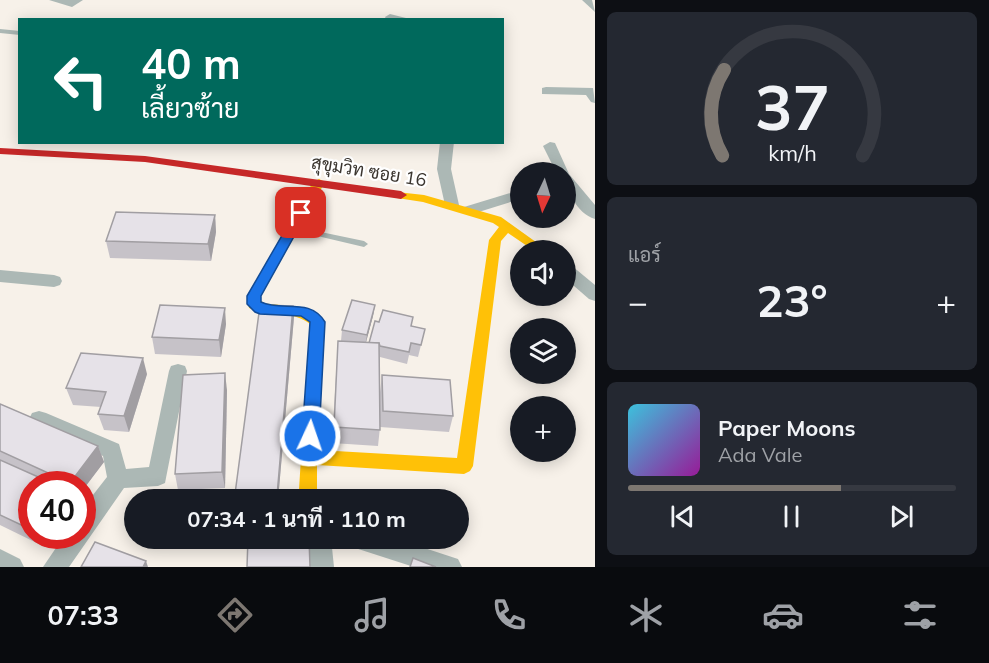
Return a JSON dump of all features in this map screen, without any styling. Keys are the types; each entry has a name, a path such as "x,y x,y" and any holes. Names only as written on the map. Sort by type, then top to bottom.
{"street":[{"path":"54,0 72,4 78,0"},
{"path":"587,0 594,9"},
{"path":"390,17 394,18"},
{"path":"546,91 589,91 594,99"},
{"path":"447,144 444,169 452,205"},
{"path":"550,146 558,162"},
{"name":"สุขุมวิท ซอย 16","path":"0,151 145,159 319,182 452,205 497,220 527,240"},
{"path":"308,489 317,322 313,316 302,311 260,308 254,304 254,296 319,182"},
{"path":"576,192 594,214"},
{"path":"469,210 510,197"},
{"path":"309,457 464,466 495,240 507,227"},
{"path":"0,276 54,281"},
{"path":"576,279 594,295"},
{"path":"118,478 158,476 178,371"},
{"path":"39,419 112,450 118,478 96,509"},
{"path":"55,567 68,549"},
{"path":"321,549 322,567"},
{"path":"392,549 450,567"},
{"path":"0,560 12,567"}],"lane":[{"path":"0,31 18,33"},
{"path":"292,228 364,244"}],"building":[{"path":"116,212 215,215 208,244 106,241"},
{"path":"352,300 375,305 367,335 342,330"},
{"path":"160,305 225,308 219,340 152,337"},
{"path":"260,305 293,306 278,489 236,489"},
{"path":"383,310 413,317 411,326 425,329 421,345 411,343 409,352 380,346 379,343 369,343 375,321 379,322"},
{"path":"338,341 379,343 380,430 334,427"},
{"path":"81,353 143,358 124,416 98,414 106,392 66,388"},
{"path":"225,373 222,472 175,474 183,375"},
{"path":"382,375 450,380 453,416 383,411"},
{"path":"0,404 98,446 79,471 44,471 0,451"},
{"path":"0,460 25,471 18,471 18,523 0,515"},
{"path":"96,542 146,561 143,567 81,567 91,549 96,549"},
{"path":"248,549 309,549 310,567 247,567"},
{"path":"413,558 436,567 410,567"}],"traffic: slow":[{"path":"309,457 317,322 303,313 270,309 254,304 254,296 319,182"},
{"path":"401,195 424,199 497,220 526,240"},
{"path":"308,489 309,457 464,466 495,240 507,227"}],"traffic: jam":[{"path":"0,151 145,159 401,195"}],"route":[{"path":"301,213 254,296 254,304 269,310 302,311 313,316 317,322 310,436"}]}
